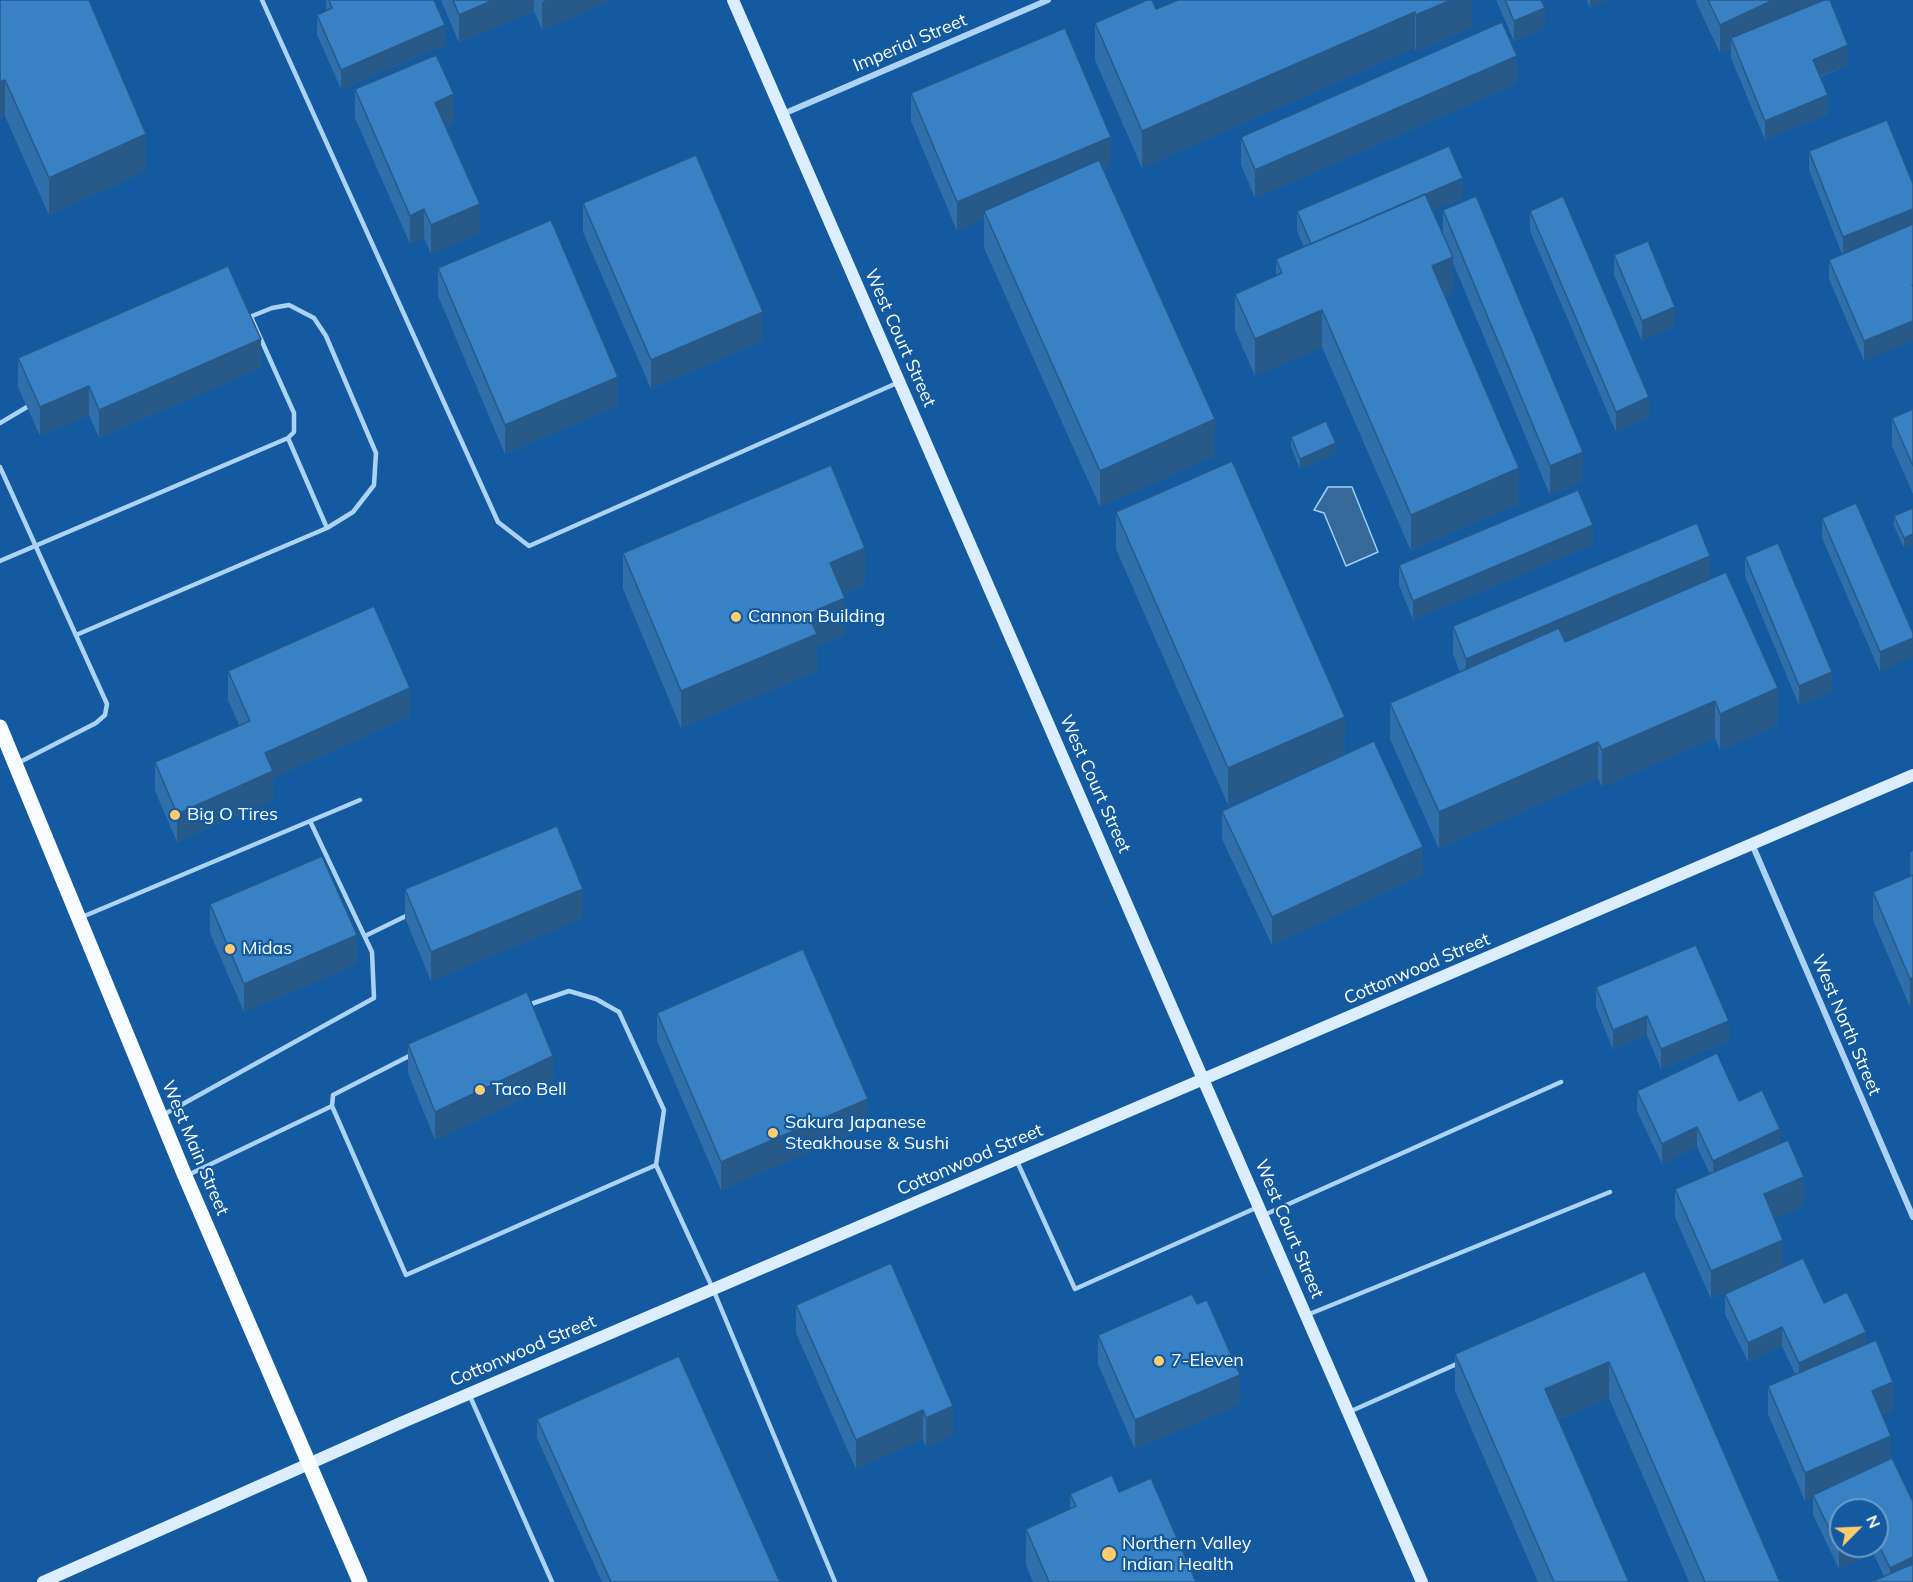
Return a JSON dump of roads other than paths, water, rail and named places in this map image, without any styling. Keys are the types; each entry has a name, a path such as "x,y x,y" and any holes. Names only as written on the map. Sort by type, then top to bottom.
{"main road":[{"name":"West Main Street","path":"0,727 4,747 15,764 185,1176 360,1582"}],"street":[{"name":"West Court Street","path":"734,0 1422,1582"},
{"name":"Imperial Street","path":"783,114 1048,0"},
{"name":"Cottonwood Street","path":"43,1582 469,1394 1913,775"},
{"name":"West North Street","path":"1752,844 1913,1217"}],"lane":[{"path":"262,0 498,522 529,546 900,382"},
{"path":"76,635 327,528 353,512 374,485 376,453 326,336 314,318 289,305 240,321"},
{"path":"0,561 288,438 294,432 294,413 251,317"},
{"path":"0,423 27,407"},
{"path":"288,438 327,528"},
{"path":"0,467 107,704 105,715 73,736 15,764"},
{"path":"79,918 360,801"},
{"path":"160,1116 374,998 372,952 310,821"},
{"path":"365,936 416,912"},
{"path":"527,1006 569,991 596,999 619,1012 664,1110 656,1166 713,1290 835,1582"},
{"path":"416,1052 333,1095 332,1106 406,1275 656,1166"},
{"path":"1016,1159 1076,1288 1562,1082"},
{"path":"185,1176 332,1106"},
{"path":"1307,1315 1610,1192"},
{"path":"1349,1412 1465,1360"},
{"path":"469,1394 552,1582"}],"water":[{"path":"1328,487 1352,487 1378,552 1346,566 1324,513 1314,510"}],"place":[{"name":"Cannon Building","path":"736,617"},
{"name":"Big O Tires","path":"175,815"},
{"name":"Midas","path":"230,949"},
{"name":"Taco Bell","path":"480,1090"},
{"name":"Sakura Japanese Steakhouse & Sushi","path":"773,1133"},
{"name":"7-Eleven","path":"1159,1361"},
{"name":"Northern Valley Indian Health","path":"1109,1554"}]}
